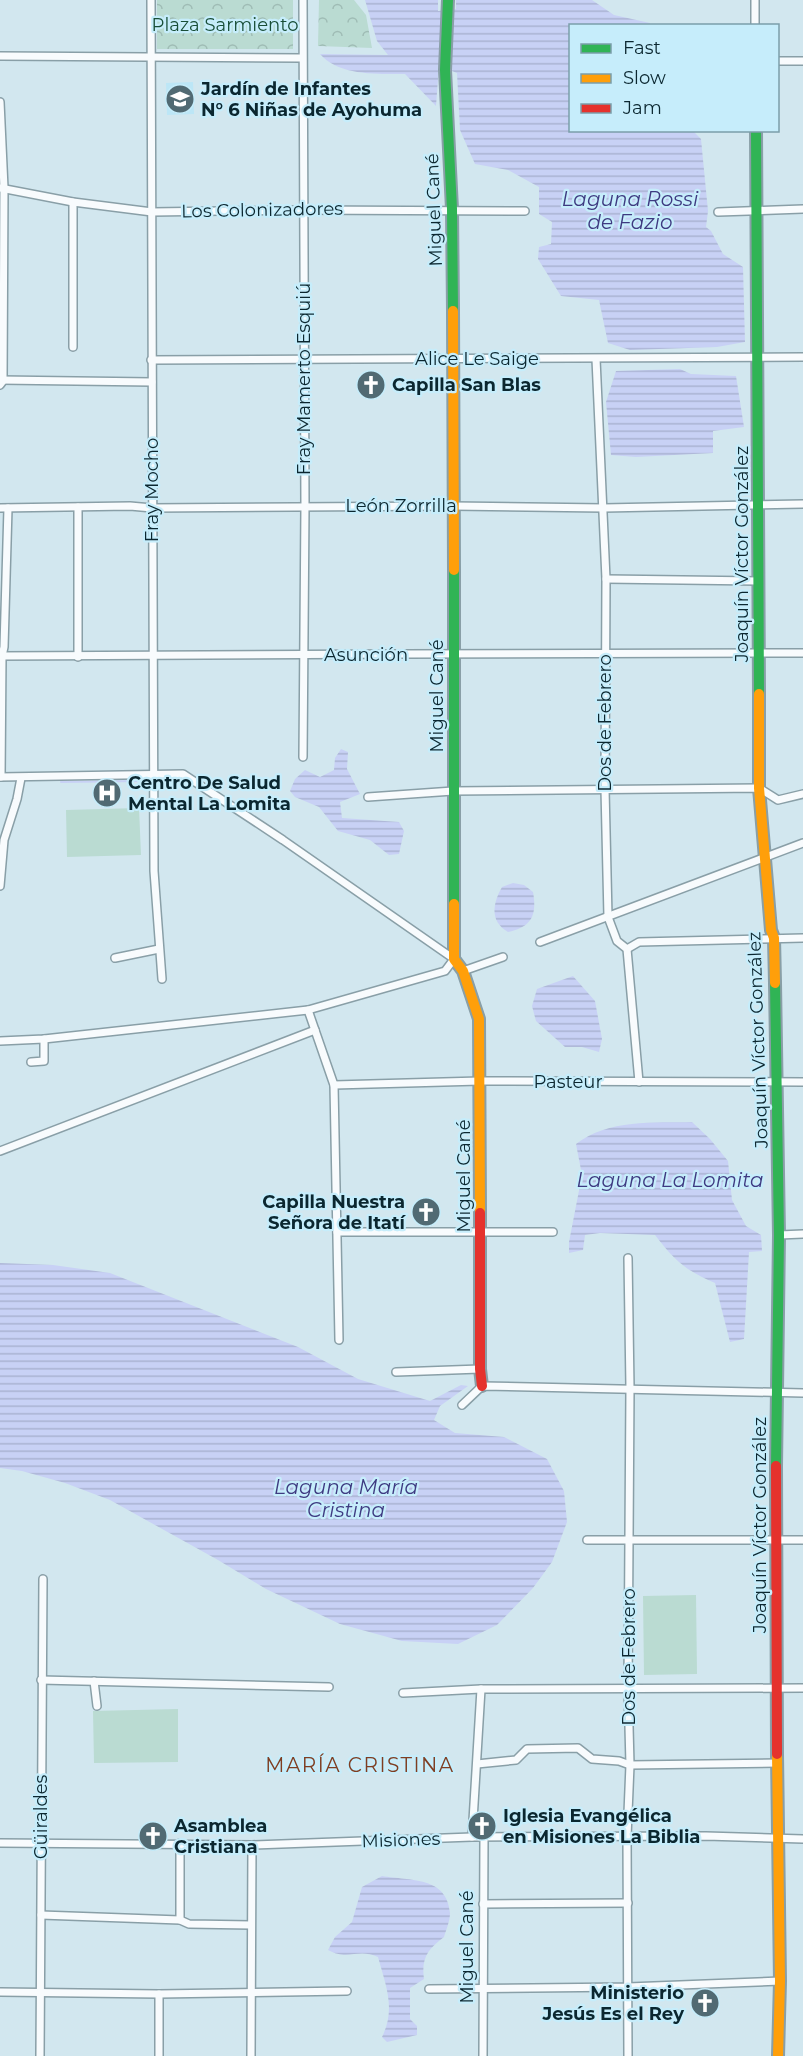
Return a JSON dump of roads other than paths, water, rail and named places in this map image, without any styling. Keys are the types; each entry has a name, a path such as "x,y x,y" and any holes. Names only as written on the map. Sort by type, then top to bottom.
{"street":[{"name":"Fray Mocho","path":"151,0 154,871 162,980"},
{"name":"Fray Mamerto Esquiú","path":"303,0 305,358 303,757"},
{"path":"755,0 755,24"},
{"name":"Miguel Cané","path":"448,2 445,70 452,209 454,359 453,958 463,971 478,1019 480,1369 482,1386"},
{"path":"0,56 302,58"},
{"path":"779,61 803,61"},
{"path":"0,102 1,382 152,382"},
{"name":"Joaquín Víctor González","path":"756,132 759,788 771,930 774,938 779,1235 775,1540 780,1981 778,2056"},
{"name":"Los Colonizadores","path":"2,188 73,202 152,212 452,209 525,211"},
{"path":"73,202 73,347"},
{"path":"718,212 803,209"},
{"name":"Alice Le Saige","path":"151,360 803,357"},
{"name":"Dos de Febrero","path":"596,359 606,579 605,789 608,917 617,941 627,949 639,1082"},
{"name":"León Zorrilla","path":"4,508 453,506 604,508 803,504"},
{"path":"78,507 78,657"},
{"path":"0,1041 44,1039 308,1010 445,971 453,958 183,774 1,777 4,508"},
{"path":"606,579 758,581"},
{"name":"Asunción","path":"1,656 803,653"},
{"path":"0,886 4,840 21,778"},
{"path":"368,797 453,791 605,789 759,788 778,800 803,794"},
{"path":"540,942 803,843"},
{"path":"627,949 639,942 803,938"},
{"path":"115,957 159,949"},
{"path":"463,971 503,957"},
{"path":"308,1010 334,1085 339,1340"},
{"path":"0,1151 315,1030"},
{"path":"31,1062 44,1062 44,1039"},
{"name":"Pasteur","path":"334,1085 480,1081 803,1082"},
{"path":"337,1232 553,1232"},
{"path":"779,1235 803,1234"},
{"name":"Dos de Febrero","path":"628,1258 630,1388 627,1688 630,1765 627,1837 628,2056"},
{"path":"396,1372 480,1369"},
{"path":"462,1405 482,1386 803,1393"},
{"path":"587,1540 803,1540"},
{"name":"Güiraldes","path":"40,2056 43,1579"},
{"path":"41,1680 329,1687"},
{"path":"94,1681 97,1706"},
{"path":"404,1694 481,1689 803,1688"},
{"path":"472,1838 481,1689"},
{"path":"477,1764 516,1760 527,1749 578,1748 592,1759 619,1761 630,1765 777,1763"},
{"name":"Misiones","path":"0,1843 252,1845 472,1838 706,1836 803,1839"},
{"name":"Miguel Cané","path":"483,2056 484,1838"},
{"path":"180,1843 180,1920"},
{"path":"251,2056 252,1845"},
{"path":"483,1904 628,1903"},
{"path":"41,1915 180,1920 189,1924 251,1925"},
{"path":"429,1989 628,1987 780,1981"},
{"path":"0,1992 159,1994 346,1991"},
{"path":"159,1994 159,2056"}],"water":[{"name":"Laguna Rossi de Fazio","path":"365,0 438,0 438,11 456,9 456,0 592,0 614,15 650,23 569,24 569,132 694,132 701,139 708,211 706,227 711,231 723,254 743,267 745,342 717,347 630,350 608,343 599,300 561,296 538,259 539,247 551,244 552,222 539,214 539,187 508,170 475,164 460,130 457,73 439,66 436,106 405,74 348,70 328,61 320,54 388,55 377,41"},
{"path":"680,369 691,374 736,376 744,427 713,431 713,453 636,457 611,455 606,402 616,371"},
{"path":"341,749 348,752 347,769 360,794 340,802 342,818 399,822 404,831 399,854 389,855 370,840 338,831 319,807 295,797 290,791 295,779 305,770 320,777 334,770 335,758"},
{"path":"513,883 524,885 533,892 534,907 528,923 508,932 498,923 494,911 496,899 502,887"},
{"path":"573,976 595,1001 602,1039 599,1052 582,1047 565,1047 536,1021 532,1006 537,989"},
{"name":"Laguna La Lomita","path":"692,1122 728,1161 732,1200 746,1226 761,1235 762,1251 749,1252 744,1339 730,1342 715,1283 681,1264 655,1235 600,1233 585,1235 583,1250 569,1253 569,1242 582,1175 576,1144 602,1130 617,1126"},
{"name":"Laguna María Cristina","path":"0,1263 53,1265 110,1273 298,1347 358,1379 430,1401 461,1385 468,1386 440,1406 434,1420 455,1433 504,1437 547,1459 564,1491 567,1522 552,1562 533,1588 497,1625 458,1644 402,1641 340,1624 266,1589 110,1500 65,1483 22,1471 0,1468"},
{"path":"382,1876 415,1880 435,1886 447,1901 450,1913 444,1937 430,1950 425,1960 424,1979 410,1988 410,2019 417,2026 417,2035 387,2042 382,2037 388,2017 388,1997 378,1957 365,1954 341,1954 328,1950 335,1937 352,1922 362,1887"}],"waterway":[{"path":"61,782 142,781"}],"place":[{"name":"Jardín de Infantes N° 6 Niñas de Ayohuma","path":"180,99"},
{"name":"Capilla San Blas","path":"371,385"},
{"name":"Centro De Salud Mental La Lomita","path":"107,793"},
{"name":"Capilla Nuestra Señora de Itatí","path":"426,1212"},
{"name":"Iglesia Evangélica en Misiones La Biblia","path":"482,1826"},
{"name":"Asamblea Cristiana","path":"153,1836"},
{"name":"Ministerio Jesús Es el Rey","path":"705,2003"}],"district":[{"name":"MARÍA CRISTINA","path":"360,1765"}],"park label":[{"name":"Plaza Sarmiento","path":"225,25"}]}
